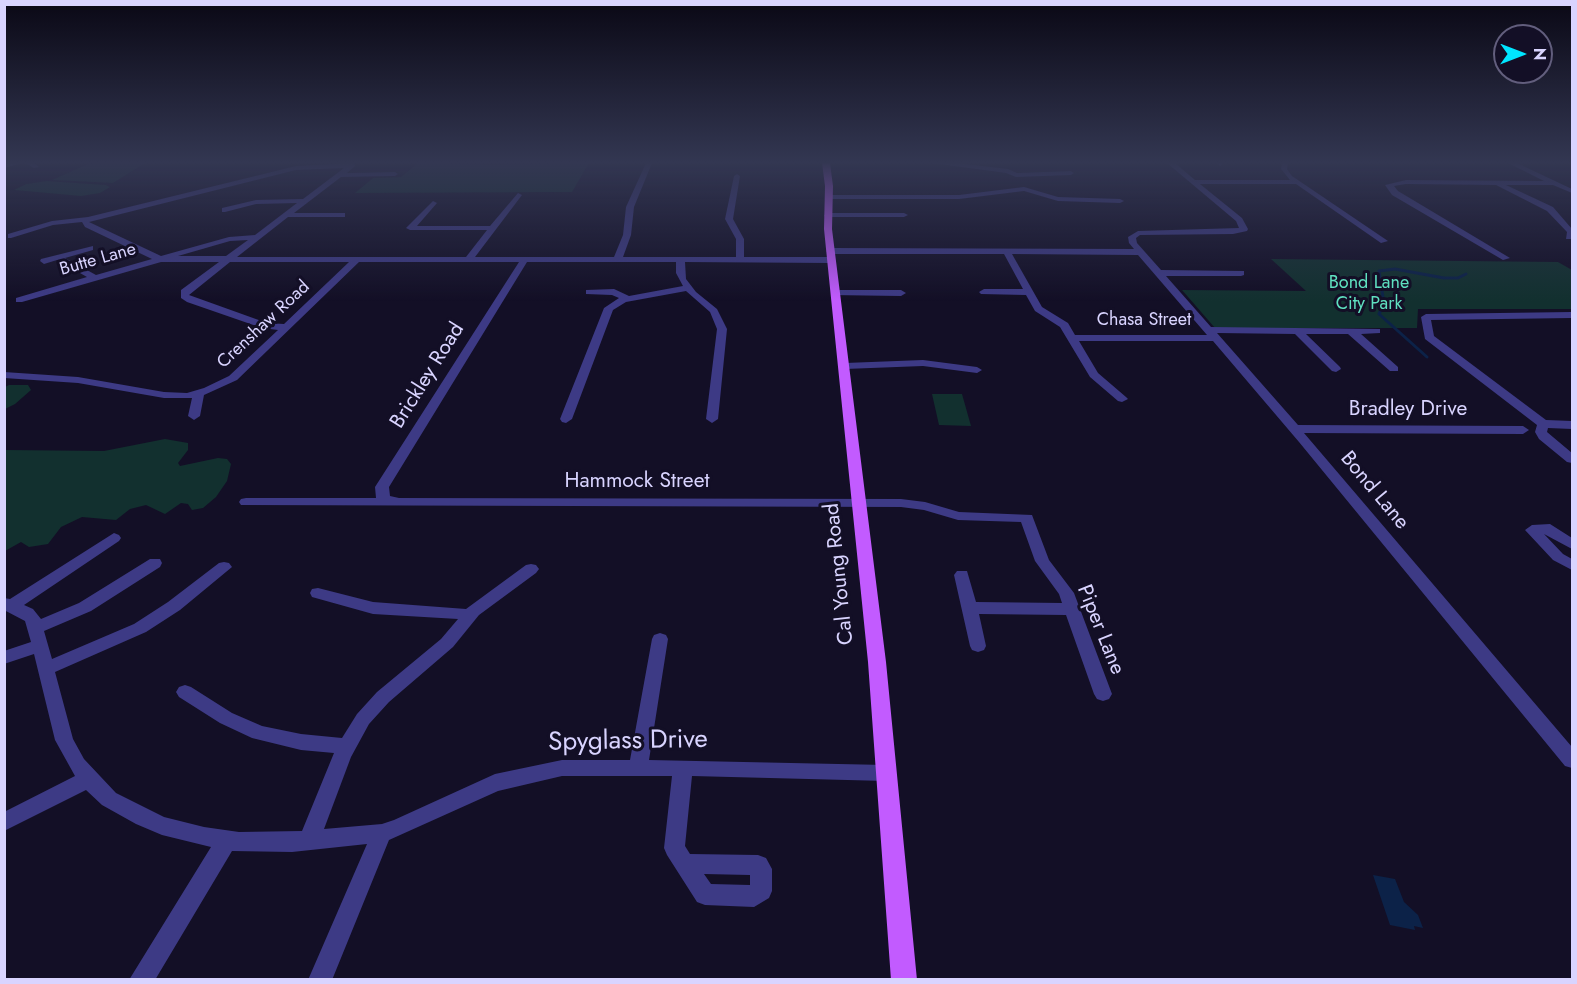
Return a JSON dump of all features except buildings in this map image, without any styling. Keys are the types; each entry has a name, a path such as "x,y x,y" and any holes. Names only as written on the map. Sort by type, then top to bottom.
{"main road":[{"name":"Cal Young Road","path":"828,209 834,294 845,366 859,503 904,980"}],"street":[{"path":"11,236 52,223 88,219 129,209"},
{"path":"225,210 229,209"},
{"path":"286,327 266,326 184,296 186,289 294,209"},
{"path":"428,209 410,228 492,228"},
{"path":"469,259 507,209"},
{"path":"618,259 627,235 630,209"},
{"path":"731,209 729,219 740,239 740,259"},
{"path":"1141,252 1131,240 1138,233 1233,232 1244,228 1224,209"},
{"path":"1336,209 1384,241"},
{"path":"1425,209 1506,258"},
{"path":"1550,209 1571,232 1569,237"},
{"path":"286,215 342,215"},
{"path":"828,215 904,215"},
{"path":"88,219 85,222 88,225 154,258 162,259 740,259 831,255 1141,252"},
{"name":"Butte Lane","path":"19,300 229,239 256,237"},
{"path":"44,261 90,248"},
{"path":"1007,252 1038,309 1062,323 1094,375 1122,399"},
{"name":"Bond Lane","path":"1141,252 1294,429 1572,760"},
{"path":"58,257 95,279"},
{"name":"Brickley Road","path":"403,503 383,498 382,487 525,259"},
{"path":"681,259 680,273 688,288 714,312 722,326 712,419"},
{"name":"Crenshaw Road","path":"4,375 78,380 164,395 199,394 229,382 357,260"},
{"path":"1160,273 1240,273"},
{"path":"566,419 608,309 615,303 627,299 688,288"},
{"path":"590,292 614,292 627,299"},
{"path":"984,292 1028,292"},
{"path":"834,294 901,293"},
{"path":"1572,315 1426,316 1430,338 1543,424 1572,425"},
{"path":"1297,330 1336,369"},
{"name":"Chasa Street","path":"1072,338 1297,330 1376,331"},
{"path":"1350,330 1395,369"},
{"path":"845,366 916,363 977,370"},
{"path":"194,416 199,394"},
{"path":"1543,424 1541,432 1543,436 1572,459"},
{"name":"Bradley Drive","path":"1294,429 1523,430"},
{"name":"Hammock Street","path":"246,502 919,504 958,516 1027,518"},
{"name":"Piper Lane","path":"1027,518 1042,561 1066,593 1103,694"},
{"path":"1572,544 1550,529 1532,530 1558,557 1572,565"},
{"path":"8,605 114,538"},
{"path":"4,658 155,562"},
{"path":"45,669 140,628 174,606 224,567"},
{"path":"309,841 346,746 372,709 447,643 468,616 531,569"},
{"path":"962,575 978,646"},
{"path":"318,593 373,608 460,613 468,616"},
{"path":"8,605 27,613 39,636"},
{"path":"970,608 1072,609"},
{"name":"Spyglass Drive","path":"39,636 45,669 64,740 77,765 88,779 110,799 143,818 182,832 227,840 309,841 382,833 407,824 471,792 515,776 562,768 683,768 886,773"},
{"path":"638,768 660,639"},
{"path":"185,692 226,718 259,733 301,742 346,746"},
{"path":"683,768 674,848 685,864"},
{"path":"4,822 88,779"},
{"path":"320,980 382,833"},
{"path":"141,980 227,840"}],"green space":[{"name":"Bond Lane City Park","path":"1271,259 1558,262 1572,270 1572,309 1418,309 1417,328 1215,328 1182,290 1306,291"},
{"path":"28,385 31,390 15,404 5,409 5,387"},
{"path":"932,394 962,394 971,426 939,425"},
{"path":"165,439 188,443 188,450 178,463 180,466 218,458 227,459 231,464 227,481 216,497 203,508 192,510 188,504 181,503 165,514 146,505 130,509 116,520 82,517 61,527 48,544 29,547 21,542 5,551 5,450 104,451"}],"water":[{"path":"1373,875 1395,879 1404,902 1418,915 1423,928 1414,926 1415,930 1390,925"}],"waterway":[{"path":"1427,357 1379,314 1384,304 1379,271 1395,269 1444,278 1458,278 1466,274"}]}
